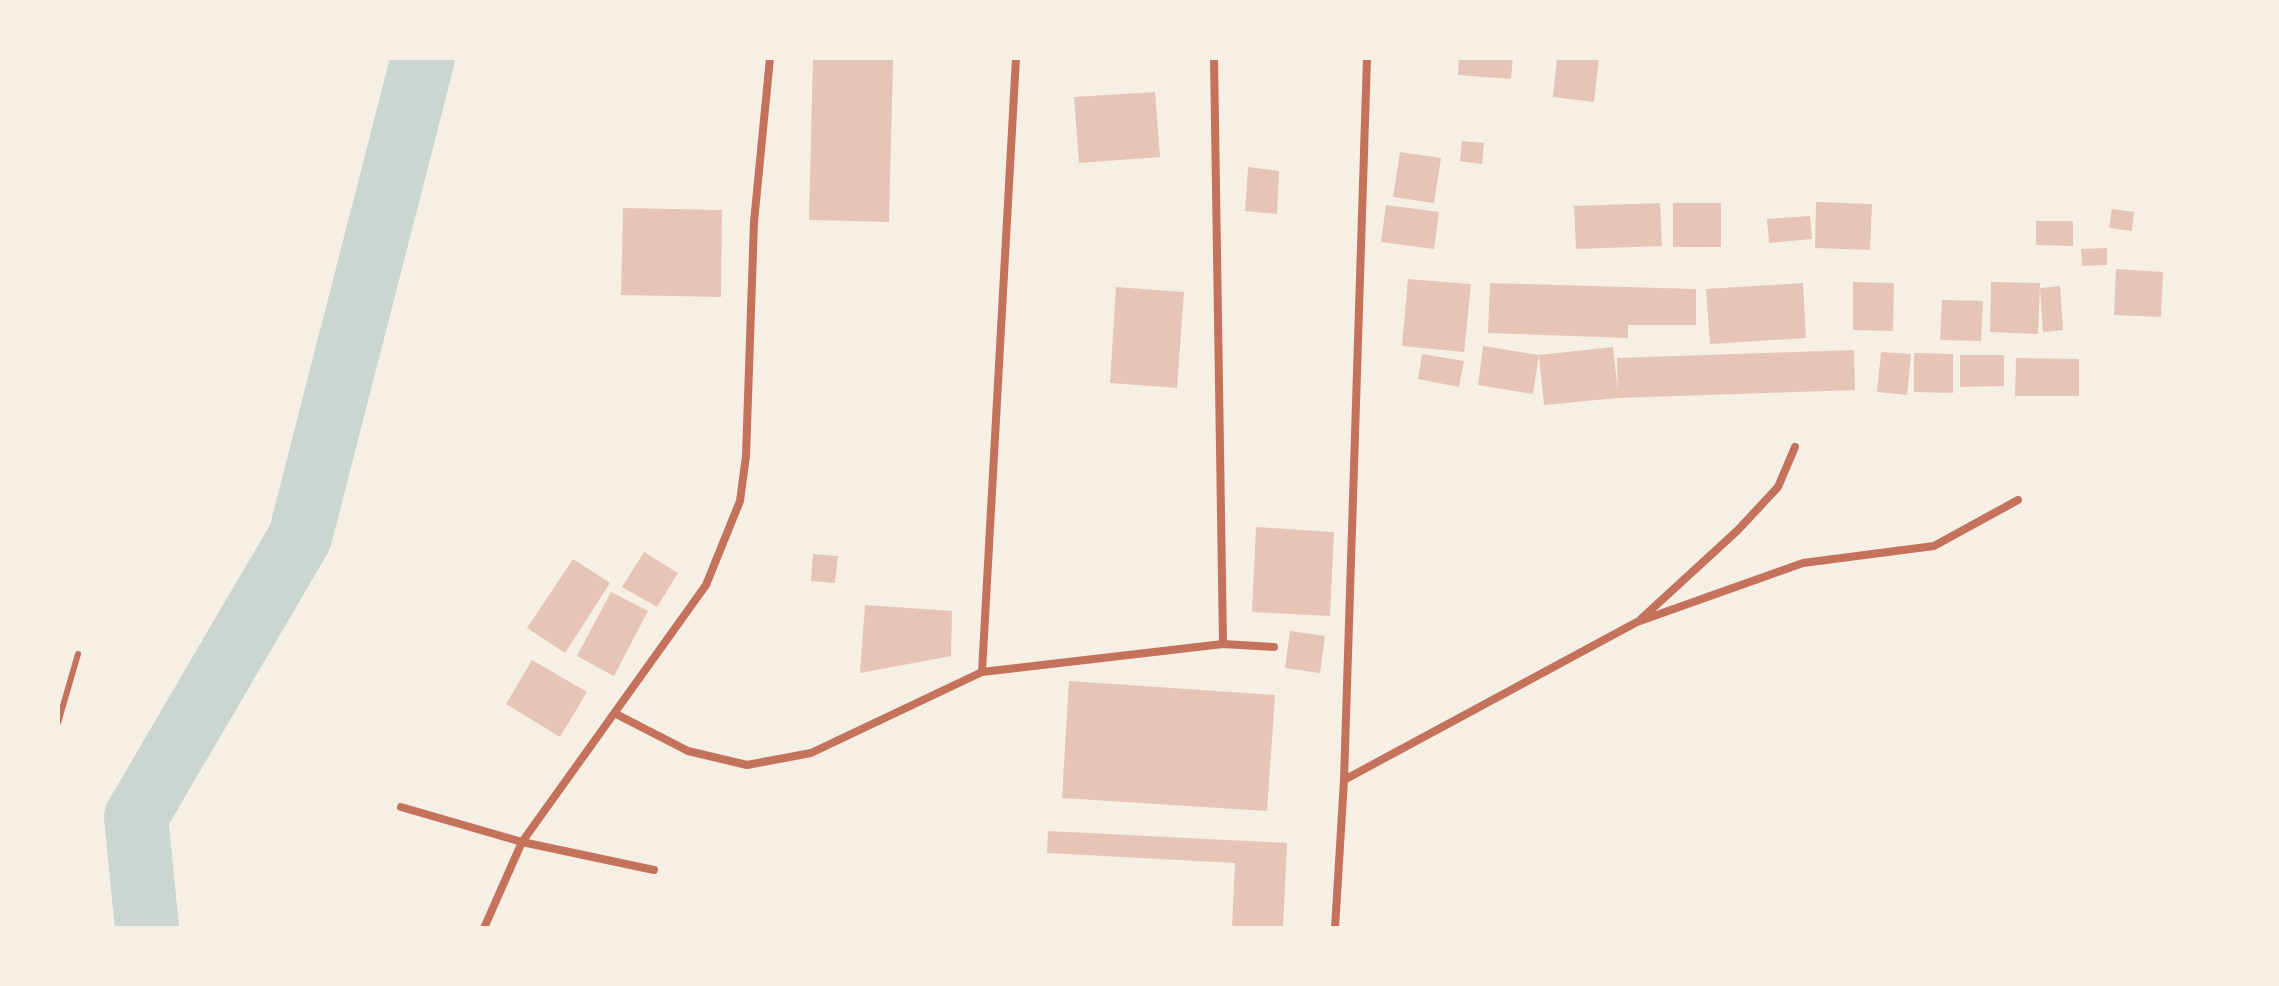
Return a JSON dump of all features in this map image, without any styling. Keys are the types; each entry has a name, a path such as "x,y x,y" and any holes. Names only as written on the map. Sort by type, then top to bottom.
{"street":[{"path":"484,928 522,842 706,585 740,501 746,456 754,222 770,58"},
{"path":"982,672 1016,58"},
{"path":"1214,58 1223,644"},
{"path":"1335,928 1344,780 1367,58"},
{"path":"1637,622 1738,530 1778,487 1795,447"},
{"path":"1344,780 1637,622 1803,563 1934,546 2018,500"},
{"path":"616,714 688,751 747,765 811,753 982,672 1223,644 1274,647"},
{"path":"401,807 522,842 654,870"}],"lane":[{"path":"58,723 78,654"}],"building":[{"path":"813,58 893,60 889,222 809,220"},
{"path":"1459,58 1513,58 1511,79 1458,75"},
{"path":"1557,58 1599,58 1594,102 1553,97"},
{"path":"1155,92 1160,157 1079,163 1074,97"},
{"path":"1462,141 1484,143 1482,164 1460,161"},
{"path":"1400,152 1441,158 1434,203 1393,197"},
{"path":"1248,167 1279,171 1277,214 1245,211"},
{"path":"1816,202 1872,204 1870,250 1815,248"},
{"path":"1660,203 1662,246 1576,249 1574,206"},
{"path":"1673,203 1721,203 1721,247 1673,247"},
{"path":"1386,205 1439,212 1434,249 1381,242"},
{"path":"623,208 722,210 721,297 621,295"},
{"path":"2112,209 2134,212 2132,231 2109,228"},
{"path":"1810,216 1812,239 1769,243 1767,219"},
{"path":"2036,221 2073,221 2073,246 2036,245"},
{"path":"2107,248 2107,265 2082,266 2081,249"},
{"path":"2116,269 2163,272 2161,317 2114,315"},
{"path":"1408,279 1471,284 1464,352 1402,346"},
{"path":"1853,282 1894,283 1893,331 1853,330"},
{"path":"1991,282 2040,283 2038,334 1990,332"},
{"path":"1490,283 1696,289 1696,325 1628,325 1628,338 1488,333"},
{"path":"1803,283 1806,338 1710,344 1706,289"},
{"path":"2060,286 2063,330 2043,332 2040,288"},
{"path":"1116,287 1184,292 1177,388 1110,383"},
{"path":"1942,300 1983,301 1981,341 1940,340"},
{"path":"1483,346 1539,355 1533,394 1478,385"},
{"path":"1613,347 1618,392 1617,358 1854,350 1855,390 1618,398 1544,405 1539,355"},
{"path":"1881,352 1911,354 1907,395 1877,392"},
{"path":"1914,353 1953,354 1953,393 1914,392"},
{"path":"1422,354 1464,361 1459,387 1418,379"},
{"path":"1960,355 2004,355 2004,386 1960,387"},
{"path":"2016,358 2079,359 2079,396 2015,396"},
{"path":"1256,527 1334,532 1330,616 1252,612"},
{"path":"644,552 678,573 657,607 622,587"},
{"path":"813,554 838,556 835,583 811,581"},
{"path":"573,559 610,583 565,653 527,628"},
{"path":"611,592 648,611 614,676 577,656"},
{"path":"865,605 952,611 951,656 860,673"},
{"path":"1290,631 1325,636 1320,673 1285,668"},
{"path":"532,660 587,692 560,737 506,704"},
{"path":"1069,681 1275,695 1267,811 1062,798"},
{"path":"1048,831 1287,843 1283,928 1232,928 1235,863 1047,853"}],"waterway":[{"path":"147,928 136,817 300,537 423,58"}]}
